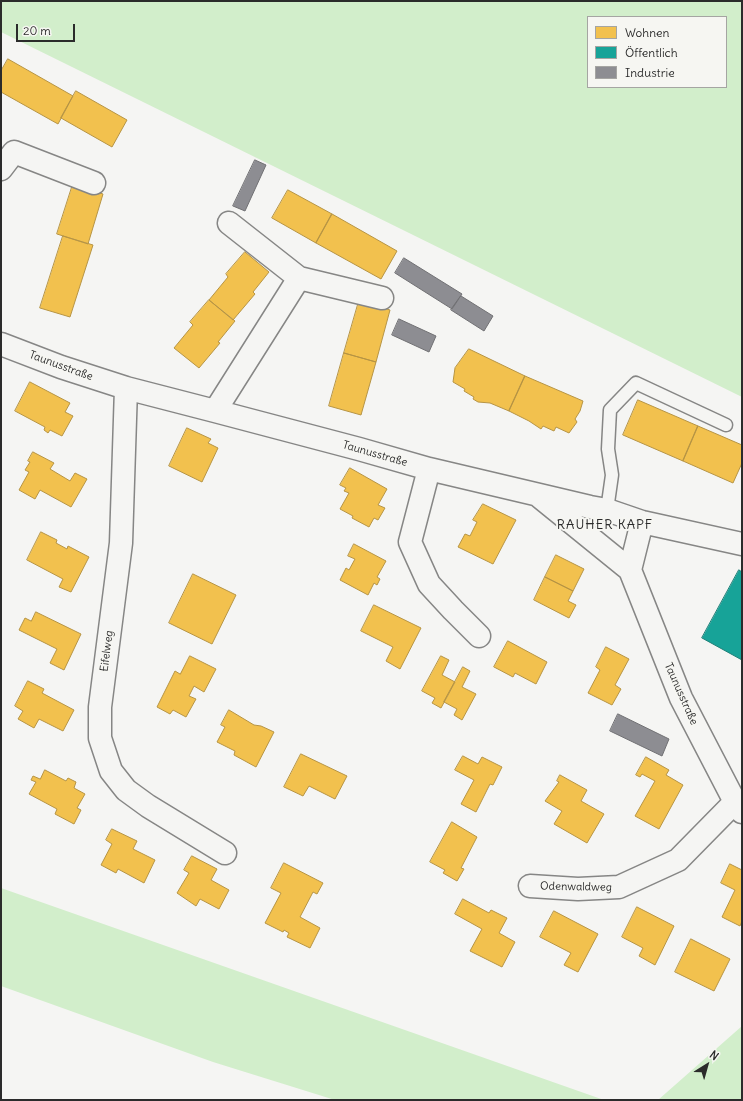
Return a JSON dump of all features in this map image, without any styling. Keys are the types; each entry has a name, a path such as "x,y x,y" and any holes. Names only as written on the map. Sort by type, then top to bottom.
{"street":[{"path":"1,169 8,147 94,183"},
{"path":"229,223 299,278 382,298"},
{"path":"215,411 299,278"},
{"name":"Taunusstraße","path":"1,344 61,367 126,388 359,449 429,469 607,510 642,522 742,544"},
{"name":"Eifelweg","path":"126,388 121,543 100,707 100,738 111,771 126,790 148,806 225,853"},
{"path":"429,469 410,542 429,584 479,636"},
{"name":"Taunusstraße","path":"536,494 630,570 681,698 739,807"},
{"path":"630,570 642,522"},
{"name":"Odenwaldweg","path":"530,886 578,889 619,887 678,860 739,807"}],"lane":[{"path":"607,510 612,475 608,448 610,410 636,383 726,425"}],"green space":[{"path":"1,1 742,1 742,397 1,32"},
{"path":"1,888 604,1100 335,1100 213,1062 1,986"},
{"path":"742,1026 742,1100 658,1100"}],"building: Wohnen":[{"path":"8,59 73,96 58,124 1,92 1,71"},
{"path":"76,91 127,120 112,147 61,118"},
{"path":"73,184 103,194 88,244 57,234"},
{"path":"288,190 332,214 316,243 272,218"},
{"path":"332,214 397,251 381,279 316,243"},
{"path":"63,236 93,245 70,317 40,308"},
{"path":"245,252 269,272 253,292 255,294 233,320 209,300 228,277 226,274"},
{"path":"209,300 235,321 218,342 220,343 199,368 174,348 193,325 190,322"},
{"path":"359,301 390,310 376,362 344,353"},
{"path":"469,349 525,376 509,411 490,403 478,402 473,399 474,397 464,391 465,389 453,382 455,368"},
{"path":"344,353 376,362 361,415 329,406"},
{"path":"525,376 583,401 580,411 575,419 577,422 569,433 556,427 554,431 543,426 541,429 509,411"},
{"path":"30,382 70,403 65,412 73,416 62,436 50,430 48,433 44,430 45,427 15,411"},
{"path":"638,400 698,426 683,461 623,435"},
{"path":"698,426 742,445 742,463 733,483 683,461"},
{"path":"187,428 211,439 208,443 218,448 202,482 169,466"},
{"path":"33,452 54,463 50,469 70,481 75,473 87,479 71,507 40,490 35,499 19,490 29,472 25,470 30,462 28,461"},
{"path":"350,468 387,489 378,505 385,508 378,520 374,518 369,527 352,518 353,516 340,509 349,493 344,491 346,488 340,485"},
{"path":"483,504 516,520 493,564 458,547 465,534 470,536 477,522 473,520"},
{"path":"41,532 57,540 56,543 67,549 68,546 89,557 71,592 59,587 63,579 27,560"},
{"path":"354,544 386,561 377,577 380,579 377,585 374,583 368,595 340,580 346,568 349,570 355,559 348,556"},
{"path":"556,555 584,569 573,591 545,577"},
{"path":"193,574 236,595 212,644 169,623"},
{"path":"545,577 573,591 568,601 576,605 569,618 534,600"},
{"path":"374,605 421,628 400,669 386,661 393,647 361,631"},
{"path":"36,612 81,634 64,670 50,663 57,649 19,630 25,618 31,621"},
{"path":"508,641 547,662 536,684 515,673 513,677 494,667"},
{"path":"606,647 629,659 615,685 621,689 612,705 588,693 600,670 596,667"},
{"path":"190,656 216,669 204,692 194,686 189,696 196,699 186,717 173,710 170,714 157,707 175,671 180,674"},
{"path":"441,656 449,660 442,675 455,682 441,708 432,703 435,698 422,691"},
{"path":"463,667 470,671 462,687 476,694 462,720 454,715 457,709 444,702"},
{"path":"28,681 44,689 42,693 74,710 63,731 39,719 34,728 18,719 23,711 15,706"},
{"path":"229,710 254,725 261,726 274,732 256,767 234,755 235,751 217,742 225,727 221,725"},
{"path":"301,754 347,776 335,799 309,786 303,796 284,787"},
{"path":"463,756 478,764 482,757 502,767 493,785 490,784 476,812 461,804 474,780 455,770"},
{"path":"646,757 669,770 666,775 683,785 659,829 635,816 655,781 642,774 640,777 636,775"},
{"path":"45,770 66,781 68,778 76,782 74,788 85,794 77,808 81,810 74,824 55,814 57,809 29,794 36,782 31,780 33,776 40,779"},
{"path":"560,775 587,790 581,801 604,814 587,843 554,824 562,811 545,801 559,782 557,781"},
{"path":"452,822 477,837 461,868 464,869 457,881 443,873 445,870 430,862"},
{"path":"112,829 137,841 133,849 155,860 144,883 118,869 116,873 101,865 112,844 106,840"},
{"path":"192,856 217,869 211,880 229,890 219,909 200,899 196,906 177,893 189,873 184,870"},
{"path":"284,863 323,883 317,894 313,892 300,917 320,928 310,948 287,937 289,933 284,930 283,932 265,923 281,893 271,888"},
{"path":"730,864 742,870 742,921 740,926 722,917 735,890 721,883"},
{"path":"463,899 489,913 491,910 507,918 499,933 515,942 502,967 470,951 482,929 455,914"},
{"path":"637,907 674,926 655,965 639,956 643,948 622,937"},
{"path":"554,911 598,934 578,972 564,965 571,953 540,937"},
{"path":"691,939 730,959 714,991 675,972"}],"building: Öffentlich":[{"path":"739,570 742,572 742,660 702,638"}],"building: Industrie":[{"path":"255,160 266,165 245,211 233,206"},
{"path":"404,258 462,294 452,309 395,273"},
{"path":"461,296 493,316 484,331 451,310"},
{"path":"399,319 436,336 429,352 392,335"},
{"path":"618,714 669,739 662,756 610,731"}],"district":[{"name":"RAUHER KAPF","path":"605,525"}]}
